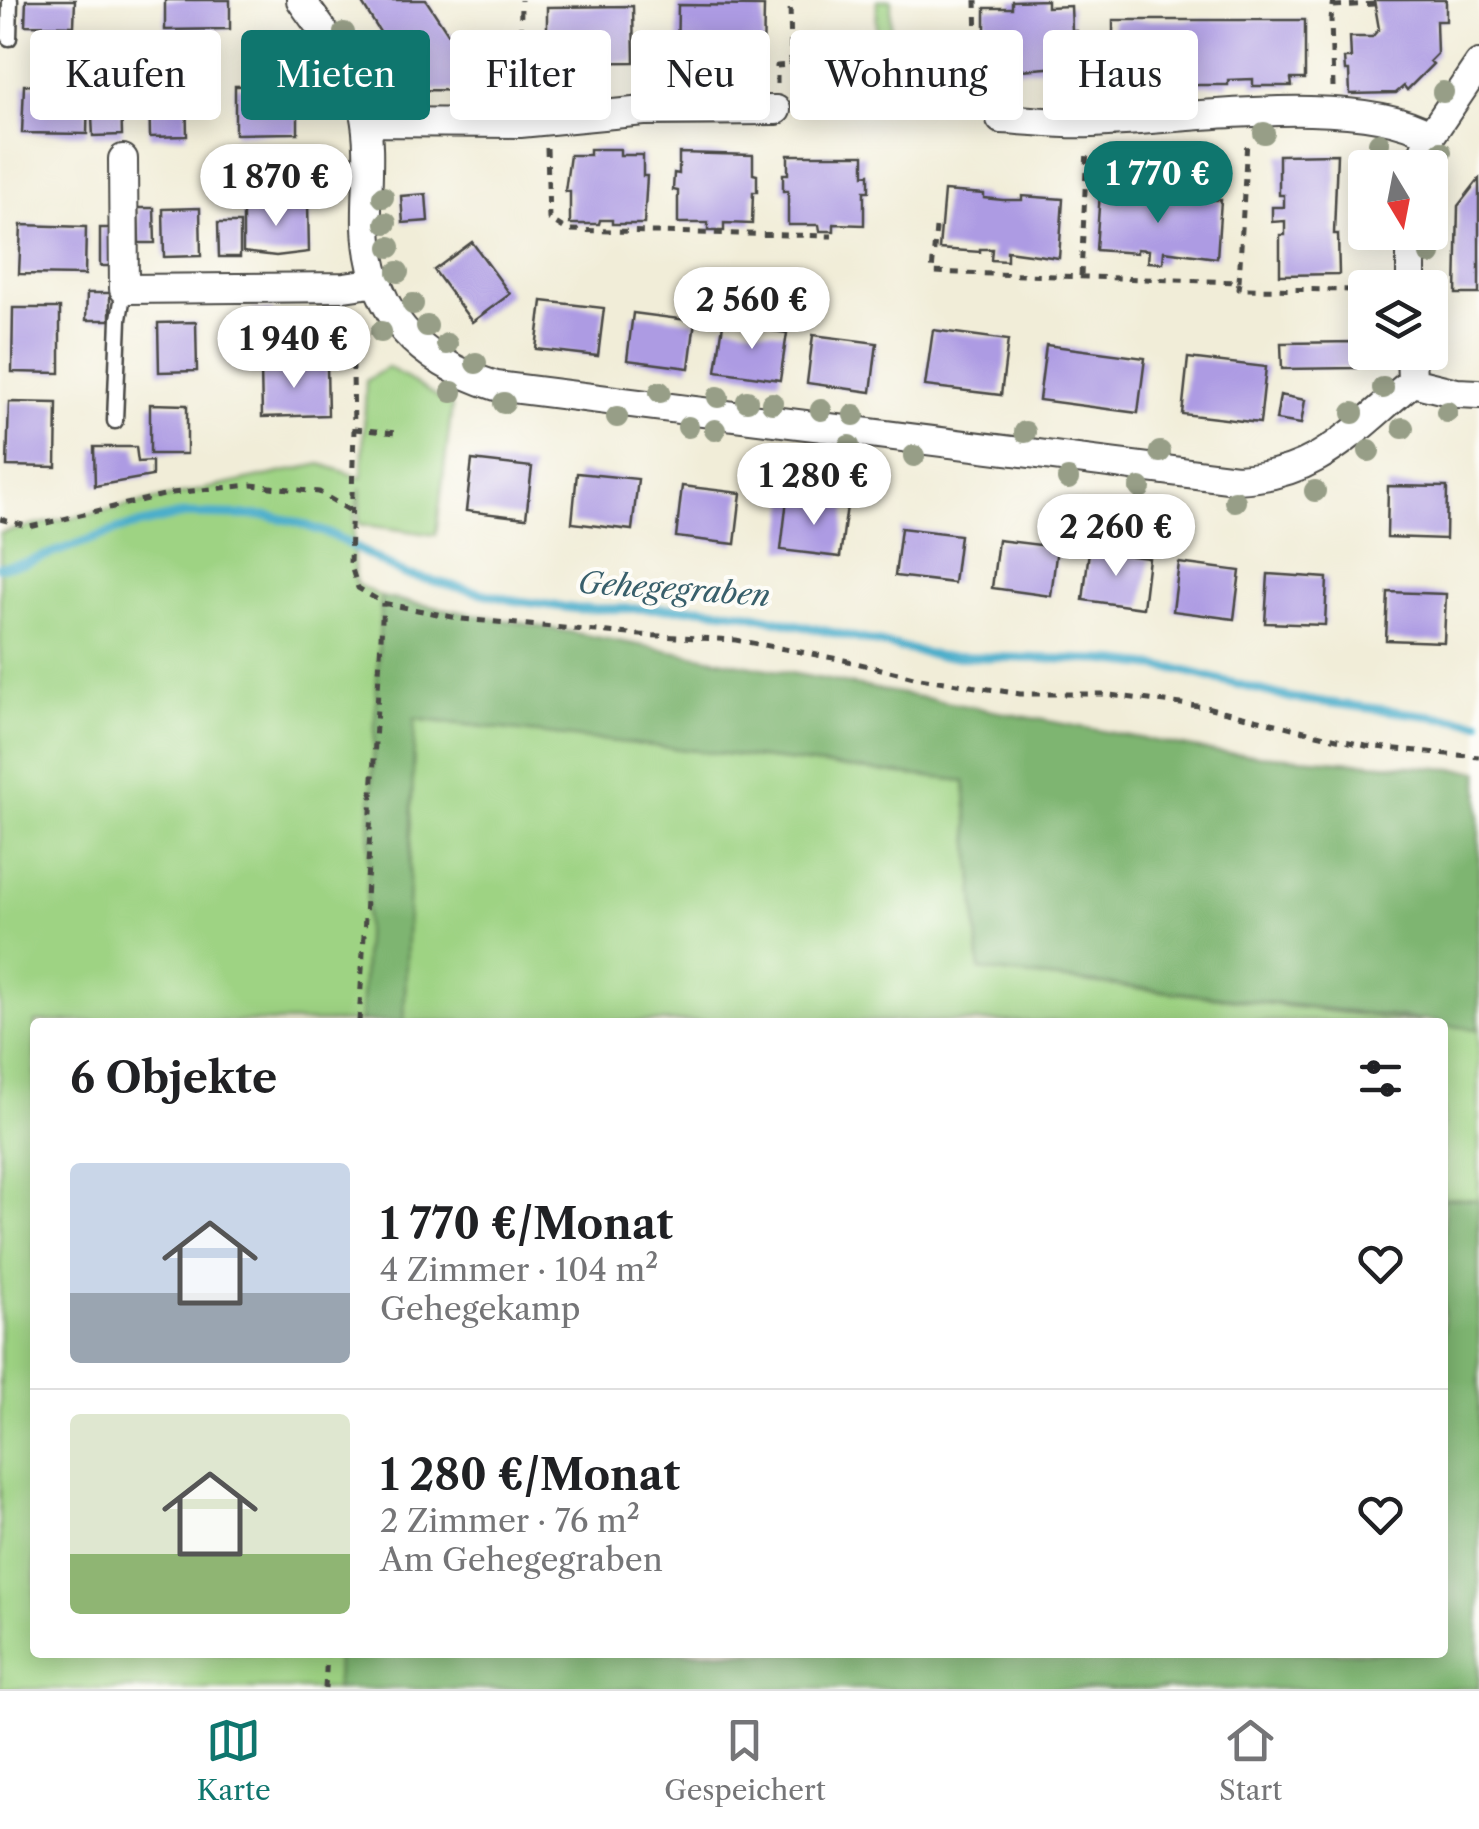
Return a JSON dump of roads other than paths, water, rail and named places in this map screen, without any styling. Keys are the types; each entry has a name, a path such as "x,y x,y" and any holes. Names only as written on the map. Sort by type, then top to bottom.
{"street":[{"path":"301,0 351,70 366,122 365,285"},
{"path":"1425,150 1479,64"},
{"path":"366,122 534,122 776,101"},
{"path":"1018,120 1088,124 1249,112 1334,113 1410,122 1431,135"},
{"path":"123,158 124,289 365,285 385,302 409,338 445,366 496,386 1236,479 1290,472 1320,458 1412,382"},
{"path":"1412,370 1412,382"},
{"path":"1412,382 1457,394 1479,394"}],"lane":[{"path":"10,0 10,38"},
{"path":"115,422 124,289"}],"waterway":[{"name":"Gehegegraben","path":"0,567 25,563 120,529 185,514 268,516 332,535 404,574 511,600 578,609 700,608 744,613 938,656 1103,660 1177,669 1291,698 1479,722"}]}
